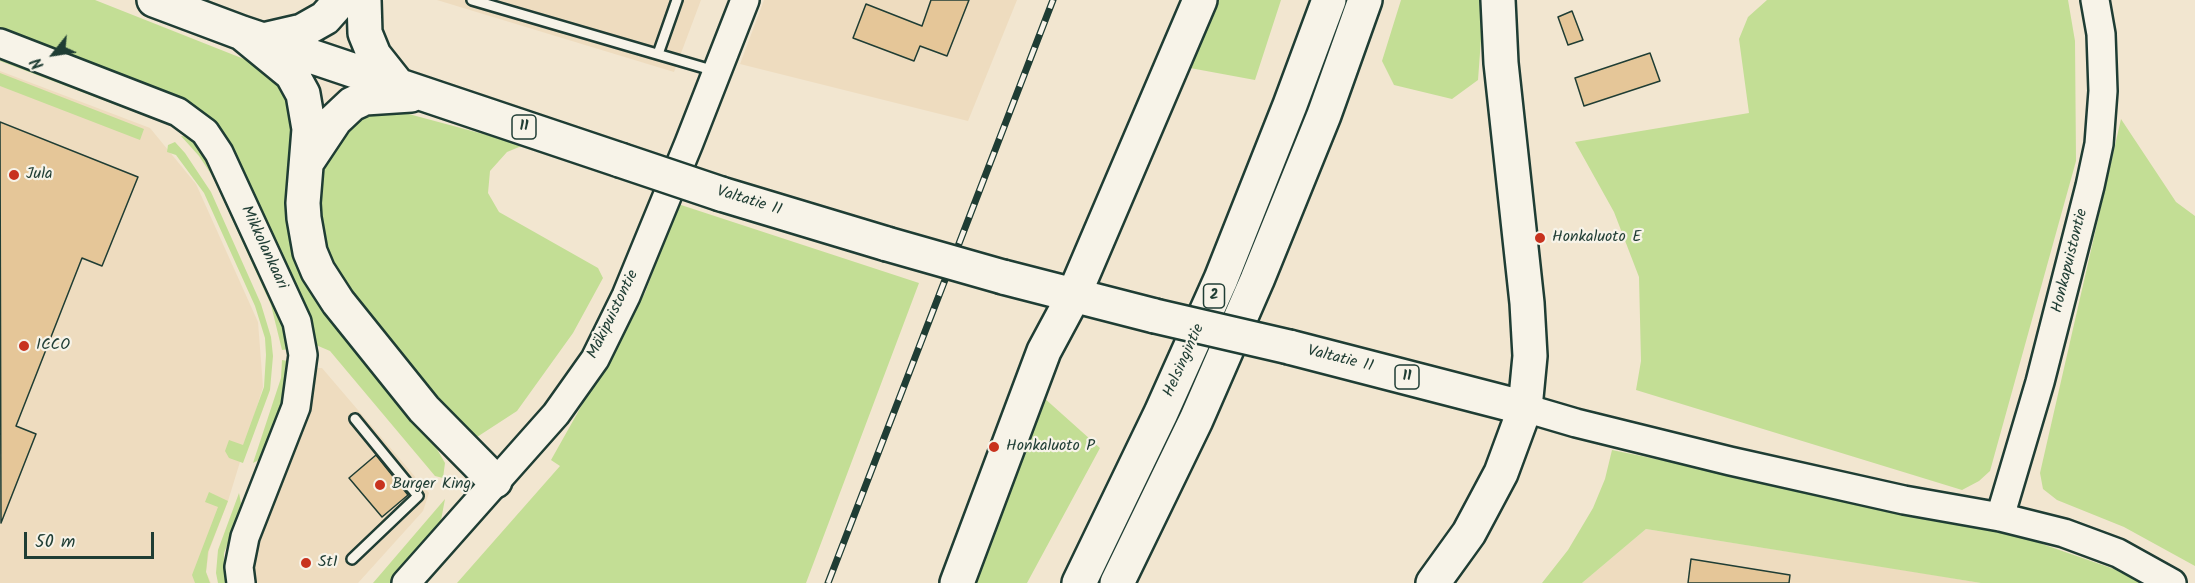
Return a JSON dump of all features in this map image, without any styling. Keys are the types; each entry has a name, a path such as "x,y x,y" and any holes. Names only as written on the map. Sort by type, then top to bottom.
{"highway":[{"name":"11","path":"154,0 252,36 428,95"},
{"path":"252,36 302,31 325,18 341,0"},
{"path":"364,0 365,33 374,55 397,84"},
{"path":"957,583 1044,351 1073,297 1200,0"},
{"name":"Helsingintie","path":"1080,583 1161,413 1221,279 1329,0"},
{"name":"Helsingintie","path":"1117,583 1196,420 1257,280 1324,115 1365,0"},
{"path":"1433,583 1469,533 1501,473 1525,408 1530,356 1527,303 1505,97 1498,0"},
{"path":"252,36 292,74 307,108 309,129 303,203 304,219 310,252 318,271 338,302 424,409 495,481"},
{"path":"307,162 335,120 352,104 365,98 428,95"},
{"name":"Valtatie 11","path":"428,95 721,194 887,244 1073,297 1289,347 1525,408"}],"street":[{"name":"Mäkipuistontie","path":"406,583 556,414 595,359 626,296 745,0"},
{"name":"Honkapuistontie","path":"2000,517 2040,381 2099,144 2103,91 2101,34 2095,0"},
{"name":"Mikkolankaari","path":"0,43 178,112 205,132 219,153 297,322 303,355 296,407 246,537 239,567 241,583"},
{"path":"1525,408 1730,461 1904,500 2000,517 2064,533 2118,553 2172,583"}],"lane":[{"path":"472,0 717,72"},
{"path":"658,54 677,0"},
{"path":"352,559 418,496 355,419"}],"shaded area":[{"path":"437,0 701,0 674,72"},
{"path":"764,0 1017,0 968,121 740,64"},
{"path":"0,71 150,128 196,184 258,322 263,387 228,501 209,551 206,572 211,583 0,583"},
{"path":"309,368 322,368 429,493 423,511 358,583 255,583 254,559 278,484"},
{"path":"1646,529 1928,574 1981,583 1582,583"}],"green space":[{"path":"0,0 95,0 249,61 276,74 292,94 296,173 293,218 445,463 443,478 435,476 330,351 316,345 306,316 227,148 0,32"},
{"path":"1218,0 1281,0 1255,80 1190,68"},
{"path":"1401,0 1481,0 1483,12 1478,80 1452,99 1394,85 1382,61"},
{"path":"1767,0 2068,0 2075,41 2076,161 1990,471 1979,481 1962,490 1636,390 1641,361 1639,277 1614,212 1575,142 1749,113 1739,39 1748,17"},
{"path":"0,51 148,106 153,119 0,61"},
{"path":"0,73 144,129 140,140 0,86"},
{"path":"370,108 405,113 524,145 507,152 490,171 488,193 499,212 598,268 603,278 573,333 517,411 477,437 414,382 320,255 319,179 340,131"},
{"path":"2121,119 2176,202 2195,216 2195,566 2124,527 2057,500 2043,489 2040,473"},
{"path":"181,136 191,137 219,174 278,307 289,349 282,350 271,305 213,177 199,156"},
{"path":"175,142 211,192 261,304 271,337 273,356 270,390 243,463 229,458 225,451 229,440 243,445 264,387 265,338 255,306 204,193 176,155 167,152 168,145"},
{"path":"678,204 919,283 806,583 457,583 560,466 551,460 645,293"},
{"path":"282,360 288,361 288,376 283,400 261,459 253,463 281,378"},
{"path":"1043,397 1100,448 1027,583 972,583"},
{"path":"1612,450 2002,530 2114,569 2141,583 1981,583 1646,529 1582,583 1542,583 1568,550 1593,508 1605,479"},
{"path":"209,492 228,501 208,552 206,572 210,583 195,583 192,575 218,507 205,502"},
{"path":"239,493 242,508 224,553 226,583 218,583 216,573 218,550"},
{"path":"445,499 438,536 396,583 373,583"}],"building":[{"path":"931,0 969,0 947,56 920,46 914,61 853,38 866,4 922,26"},
{"path":"1572,11 1583,40 1568,45 1558,17"},
{"path":"1650,53 1660,81 1584,106 1575,78"},
{"name":"ICCO","path":"0,122 138,177 102,266 82,258 16,426 36,434 1,523"},
{"name":"Burger King","path":"376,455 408,495 382,517 349,478"},
{"path":"1691,559 1790,575 1789,583 1688,583"}],"railway":[{"path":"828,583 1053,0"}],"place":[{"name":"Jula","path":"14,175"},
{"name":"Honkaluoto E","path":"1540,238"},
{"name":"ICCO","path":"24,346"},
{"name":"Honkaluoto P","path":"994,447"},
{"name":"Burger King","path":"380,485"},
{"name":"St1","path":"306,563"}]}
